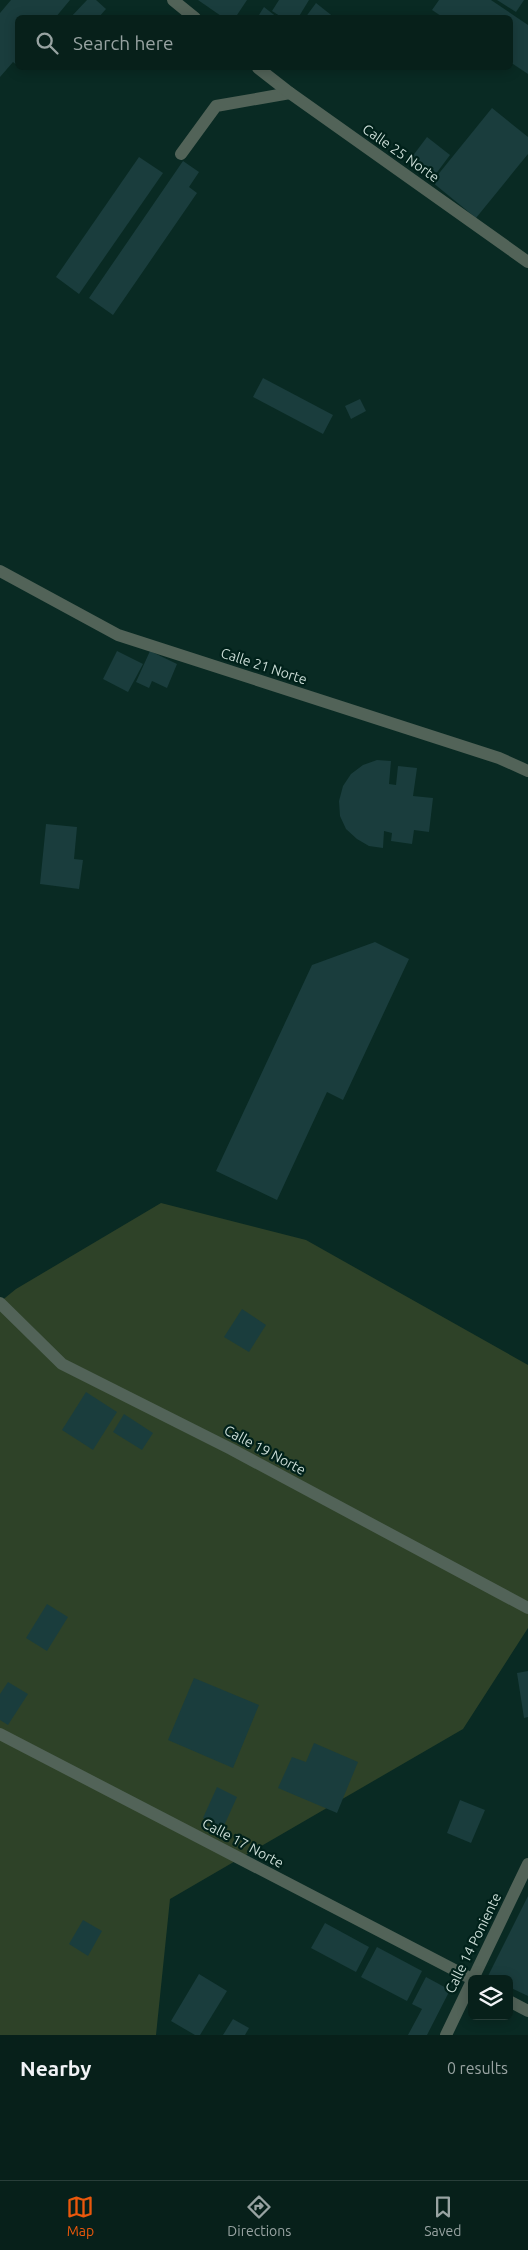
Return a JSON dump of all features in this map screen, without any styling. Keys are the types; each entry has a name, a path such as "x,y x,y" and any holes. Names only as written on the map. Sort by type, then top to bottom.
{"street":[{"path":"173,0 191,15"},
{"name":"Calle 25 Norte","path":"261,70 290,93 528,262"},
{"path":"182,154 216,106 290,93"},
{"name":"Calle 21 Norte","path":"0,571 118,635 499,758 528,770"},
{"name":"Calle 19 Norte","path":"0,1303 62,1364 231,1449 528,1608"},
{"name":"Calle 17 Norte","path":"0,1734 468,1977"},
{"name":"Calle 14 Poniente","path":"474,1975 528,1864"},
{"name":"Calle 14 Poniente","path":"446,2035 468,1988"},
{"path":"513,2003 528,2012"}],"green space":[{"path":"161,1203 306,1240 528,1365 528,1628 463,1729 170,1899 156,2035 0,2035 0,1302 16,1289"}],"building":[{"path":"11,0 70,0 58,15 15,15 15,64 13,62 0,77 0,13"},
{"path":"87,0 96,0 106,9 101,15 73,15"},
{"path":"198,0 247,0 237,15 220,15"},
{"path":"279,0 309,0 300,15 278,15 272,11"},
{"path":"439,0 491,0 528,25 528,74 513,64 513,15 440,15 432,10"},
{"path":"497,0 524,0 516,12"},
{"path":"316,3 331,15 307,15"},
{"path":"264,7 274,15 259,15"},
{"path":"492,108 528,137 528,154 476,218 432,182"},
{"path":"427,137 450,155 432,179 409,161"},
{"path":"139,157 163,173 79,294 56,277"},
{"path":"183,161 199,172 189,187 197,193 113,315 89,298"},
{"path":"263,378 333,415 323,434 253,397"},
{"path":"360,399 366,411 351,419 345,406"},
{"path":"117,651 143,664 128,692 103,679"},
{"path":"150,651 177,664 167,688 152,681 149,688 136,682"},
{"path":"377,760 391,761 389,784 396,785 398,766 417,768 413,796 433,798 429,832 414,830 412,844 391,841 392,833 384,831 383,848 369,846 357,839 346,829 340,816 339,801 343,786 351,774 363,765"},
{"path":"46,824 77,827 74,859 83,860 79,889 40,884"},
{"path":"375,942 409,959 343,1100 327,1092 277,1200 216,1171 312,965"},
{"path":"242,1309 266,1325 249,1352 224,1337"},
{"path":"86,1392 117,1412 93,1450 62,1430"},
{"path":"124,1414 153,1433 142,1450 113,1432"},
{"path":"47,1604 68,1617 47,1651 26,1638"},
{"path":"528,1671 528,1717 524,1718 517,1673"},
{"path":"194,1678 259,1705 233,1768 168,1740"},
{"path":"8,1682 28,1694 8,1725 0,1720 0,1694"},
{"path":"314,1743 358,1762 337,1813 278,1788 292,1757 306,1762"},
{"path":"217,1787 237,1797 223,1828 203,1818"},
{"path":"460,1800 485,1810 471,1843 447,1833"},
{"path":"528,1896 528,1996 513,1989 513,1975 488,1975"},
{"path":"83,1920 102,1931 88,1956 69,1944"},
{"path":"325,1923 369,1947 356,1972 311,1948"},
{"path":"377,1947 422,1971 407,2001 361,1977"},
{"path":"199,1974 227,1991 200,2035 195,2035 171,2021"},
{"path":"426,1977 450,1990 427,2035 408,2035 422,2009 412,2004"},
{"path":"233,2019 249,2028 245,2035 223,2035"}]}
